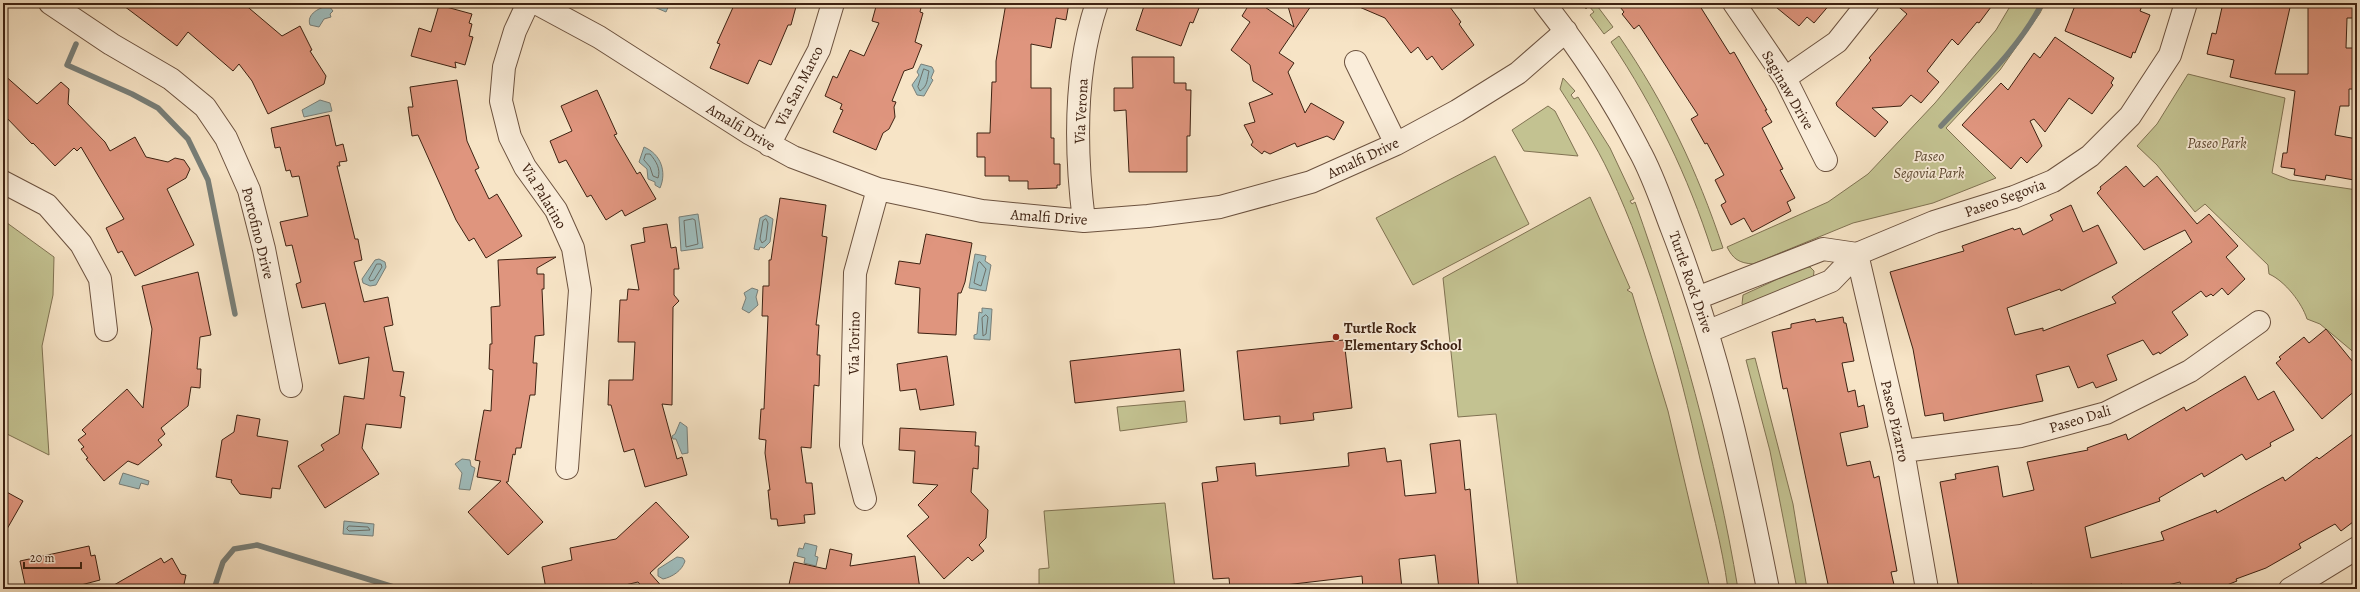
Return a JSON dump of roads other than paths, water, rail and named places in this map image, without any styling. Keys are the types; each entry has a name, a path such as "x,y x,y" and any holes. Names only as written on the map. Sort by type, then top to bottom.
{"street":[{"name":"Portofino Drive","path":"50,3 111,44 172,79 205,107 226,138 249,190 264,249 291,386"},
{"name":"Via Palatino","path":"528,3 515,31 504,67 501,101 510,137 525,167 556,210 573,248 580,290 567,468"},
{"name":"Amalfi Drive","path":"536,3 599,37 769,145 793,157 878,189 982,211 1084,221 1148,216 1220,207 1311,182 1396,144 1457,111 1518,73 1566,31"},
{"name":"Via San Marco","path":"769,145 819,50 833,3"},
{"name":"Via Verona","path":"1084,221 1079,180 1080,90 1088,29 1097,3"},
{"name":"Turtle Rock Drive","path":"1544,3 1566,31 1608,92 1640,151 1697,298 1709,331 1749,490 1768,589"},
{"name":"Saginaw Drive","path":"1734,3 1785,78 1826,160"},
{"path":"1785,78 1838,42 1868,3"},
{"name":"Paseo Segovia","path":"1709,331 1831,281 1857,254 1934,222 2034,189 2053,181 2090,156 2130,116 2170,55 2186,3"},
{"path":"1356,62 1396,144"},
{"path":"3,182 47,205 81,244 100,279 106,330"},
{"name":"Via Torino","path":"865,499 851,445 855,273 878,189"},
{"path":"1697,298 1823,249 1857,254"},
{"name":"Paseo Pizarro","path":"1857,254 1903,451 1927,589"},
{"name":"Paseo Dali","path":"1903,451 2021,436 2106,413 2190,371 2259,322"},
{"path":"2290,589 2357,548"}],"water":[{"path":"653,3 670,3 666,12 652,6"},
{"path":"329,6 333,11 330,14 331,17 324,19 319,27 310,25 309,21 312,14"},
{"path":"921,64 932,67 934,71 931,78 933,80 924,96 917,95 912,85 919,75 917,72"},
{"path":"320,100 330,103 332,111 304,117 302,110"},
{"path":"644,147 655,154 661,164 663,176 660,188 655,185 655,182 648,179 647,169 639,162"},
{"path":"698,214 703,248 681,251 679,217"},
{"path":"766,215 773,219 770,242 764,248 760,247 759,250 754,249 760,218"},
{"path":"975,254 986,256 985,261 991,265 986,291 969,288"},
{"path":"379,259 385,262 386,267 376,285 370,286 363,283 362,279 375,260"},
{"path":"752,288 758,290 756,297 758,305 749,313 742,309 746,298 744,293"},
{"path":"982,308 992,309 990,340 974,339 974,335 977,334 979,312 982,313"},
{"path":"680,422 687,427 688,453 682,454 676,439 673,439 672,436 675,434"},
{"path":"462,459 470,460 471,466 475,468 470,490 459,489 462,473 455,464"},
{"path":"123,473 149,481 148,485 141,483 139,489 119,484"},
{"path":"344,521 374,524 373,536 343,534"},
{"path":"805,543 817,546 815,556 818,557 816,566 804,563 805,558 797,556 799,548 803,549"},
{"path":"677,557 683,558 685,561 684,565 679,571 670,577 663,579 658,576 658,569"}],"waterway":[{"path":"1941,126 1996,68 2022,36 2042,3"},
{"path":"76,44 67,65 132,94 158,108 188,139 208,180 235,314"},
{"path":"214,589 223,562 234,549 257,545 400,589"}],"place":[{"name":"Turtle Rock Elementary School","path":"1336,337"}],"park label":[{"name":"Paseo Park","path":"2217,143"},
{"name":"Paseo Segovia Park","path":"1929,164"}]}
